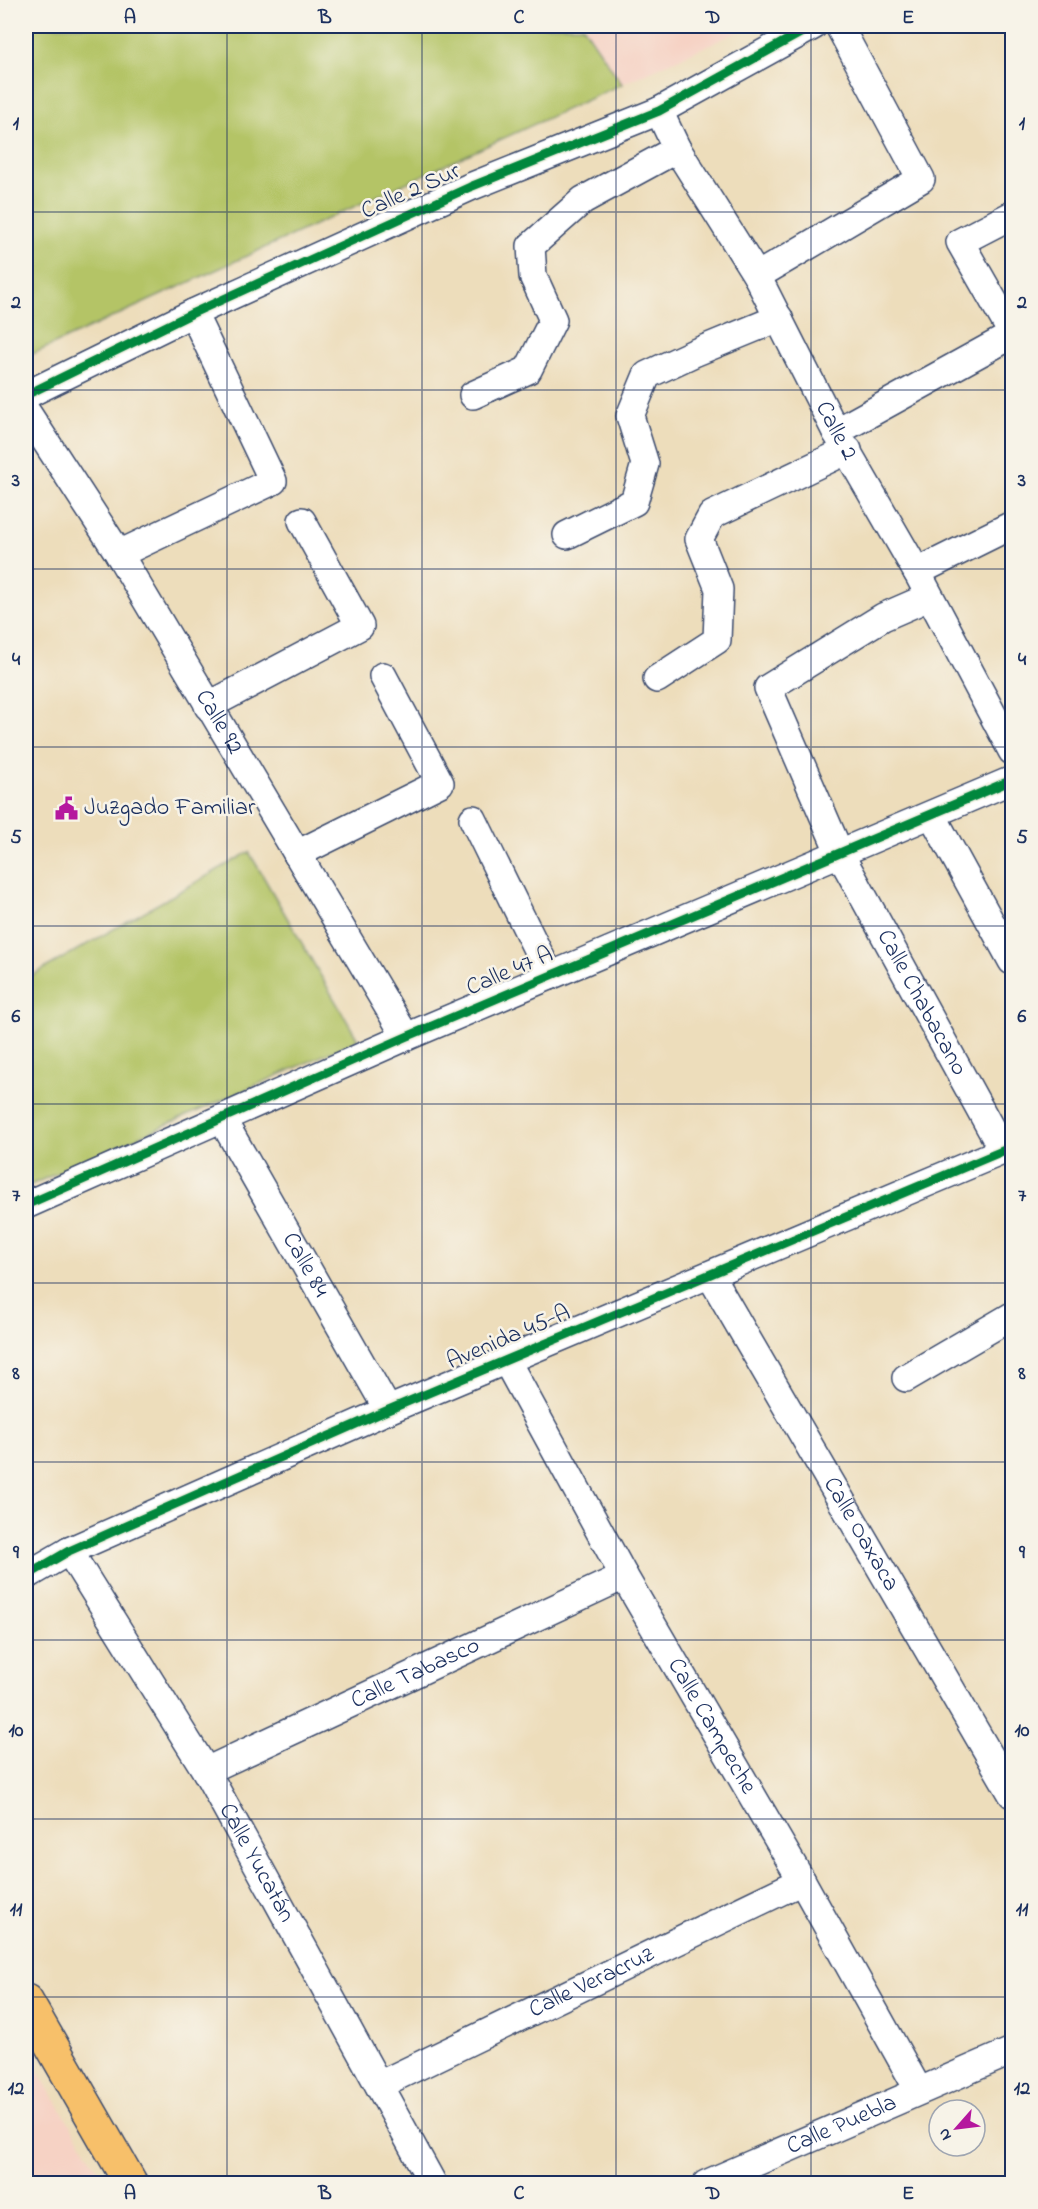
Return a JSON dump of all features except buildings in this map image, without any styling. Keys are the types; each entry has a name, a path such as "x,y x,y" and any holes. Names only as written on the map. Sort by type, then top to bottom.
{"main road":[{"path":"26,2001 131,2184"}],"street":[{"name":"Calle 2 Sur","path":"26,395 193,312 471,187 659,111 813,26"},
{"path":"757,276 921,179 839,26"},
{"name":"Calle 2","path":"659,111 677,149 757,276 842,441 917,572 928,597 1012,751"},
{"path":"473,395 528,370 553,320 533,276 531,246 583,200 677,149"},
{"path":"657,679 717,640 720,589 699,539 712,515 842,441 1012,334 960,242 1012,215"},
{"path":"119,554 273,481 193,312"},
{"path":"567,535 634,502 645,464 630,416 647,375 778,318"},
{"name":"Calle 92","path":"26,411 119,554 406,1037"},
{"path":"208,706 360,626 302,521"},
{"path":"917,572 1012,525"},
{"name":"Calle Chabacano","path":"928,597 883,617 768,688 840,854 1008,1149"},
{"path":"297,854 440,783 383,676"},
{"name":"Calle 47 A","path":"26,1205 406,1037 1012,780"},
{"path":"932,815 1012,961"},
{"path":"473,819 550,976"},
{"name":"Calle 84","path":"222,1119 388,1410"},
{"name":"Avenida 45-A","path":"26,1576 69,1551 388,1410 1008,1149"},
{"name":"Calle Oaxaca","path":"710,1275 1012,1794"},
{"path":"906,1378 1012,1316"},
{"name":"Calle Campeche","path":"507,1360 624,1576 802,1881 919,2091"},
{"name":"Calle Yucatán","path":"69,1551 206,1771 432,2184"},
{"name":"Calle Tabasco","path":"206,1771 624,1576"},
{"name":"Calle Veracruz","path":"379,2085 802,1881"},
{"name":"Calle Puebla","path":"706,2184 1012,2051"}],"shaded area":[{"path":"583,26 751,26 622,84"},
{"path":"26,2052 106,2183 26,2183"}],"green space":[{"path":"26,26 583,26 622,84 26,357"},
{"path":"249,852 358,1040 26,1187 26,979"}],"cycle path":[{"path":"26,395 193,313 470,187 659,111 813,26"},
{"path":"26,1205 406,1037 1012,780"},
{"path":"26,1576 69,1551 388,1410 1012,1147"}],"place":[{"name":"Juzgado Familiar","path":"66,808"}]}
